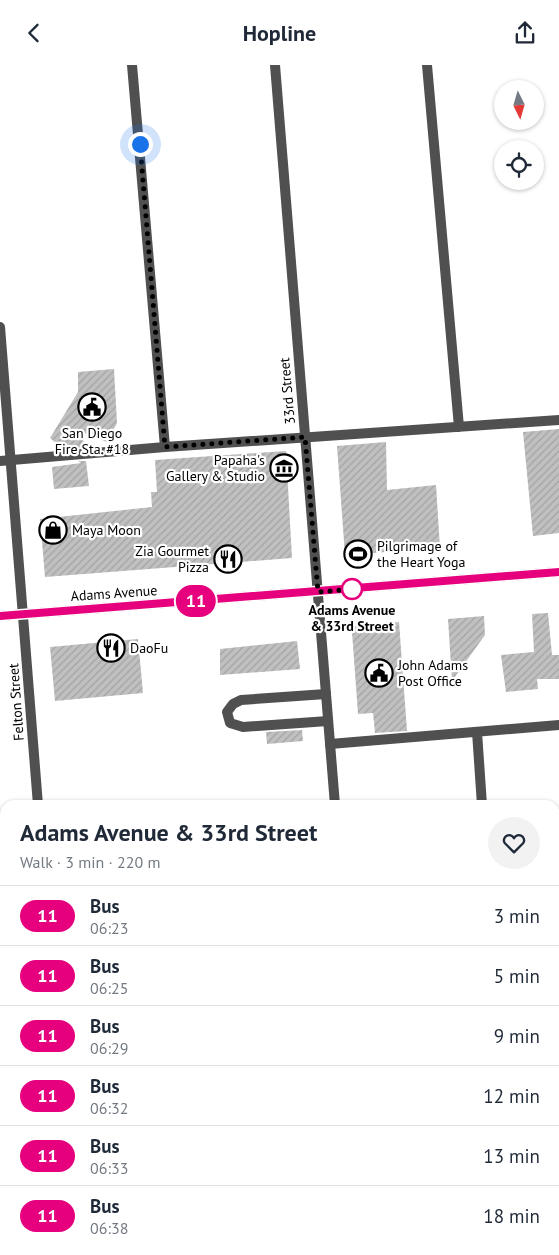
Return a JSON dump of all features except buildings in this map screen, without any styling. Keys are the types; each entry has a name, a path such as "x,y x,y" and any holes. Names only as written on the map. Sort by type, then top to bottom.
{"main road":[{"name":"Adams Avenue","path":"0,616 559,572"}],"street":[{"path":"132,65 165,447"},
{"name":"33rd Street","path":"275,65 335,800"},
{"path":"427,65 460,427"},
{"name":"Felton Street","path":"0,327 38,800"},
{"path":"0,461 165,447 559,420"},
{"path":"326,694 241,700 233,704 227,712 230,723 243,727 328,721"},
{"path":"330,744 559,725"},
{"path":"477,732 482,800"}],"bus line":[{"name":"11","path":"0,616 559,572"}],"place":[{"name":"San Diego Fire Sta. #18","path":"92,407"},
{"name":"Papaha's Gallery & Studio","path":"284,468"},
{"name":"Maya Moon","path":"53,530"},
{"name":"Pilgrimage of the Heart Yoga","path":"358,554"},
{"name":"Zia Gourmet Pizza","path":"228,559"},
{"name":"Adams Avenue & 33rd Street","path":"352,589"},
{"name":"DaoFu","path":"111,648"},
{"name":"John Adams Post Office","path":"379,673"}],"route":[{"path":"140,144 165,447 305,437 318,592 354,589 352,589"}]}
